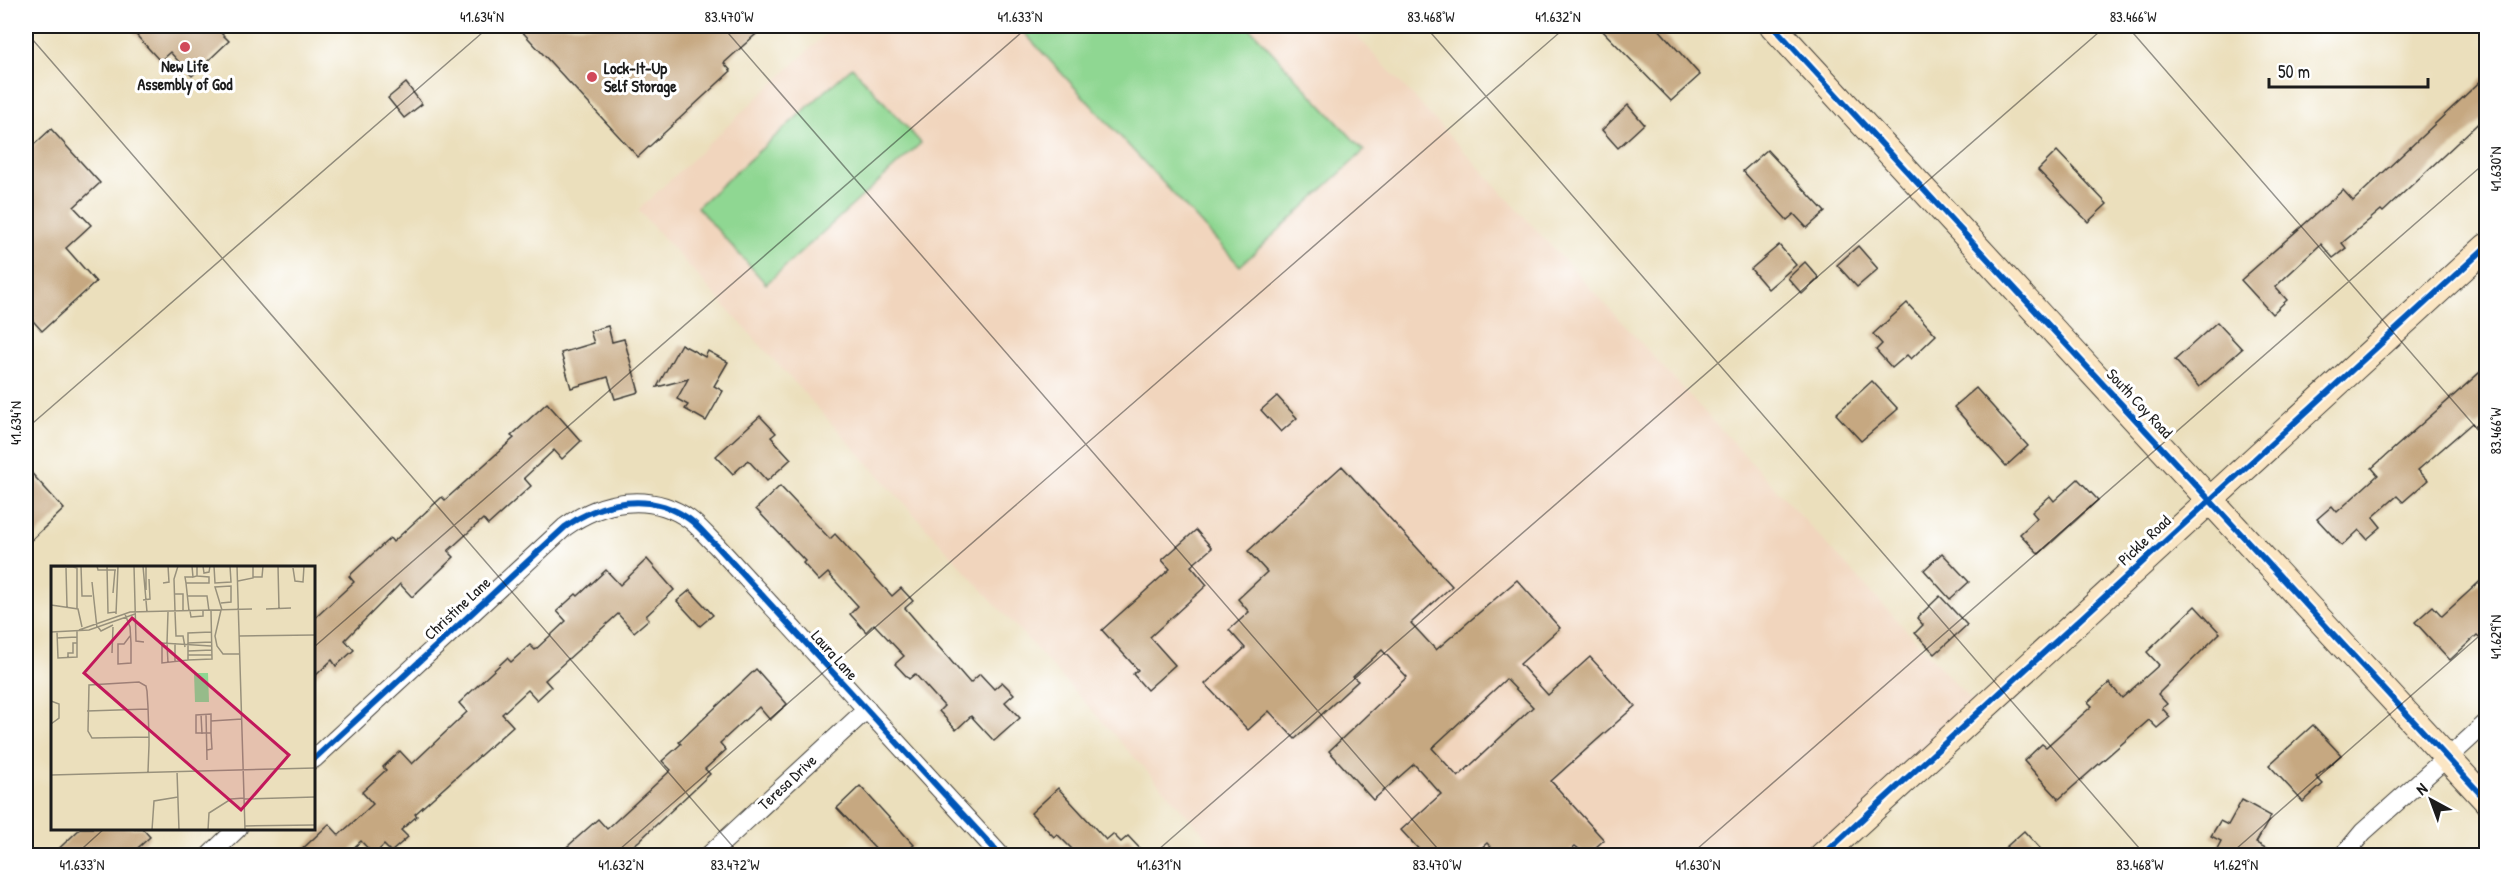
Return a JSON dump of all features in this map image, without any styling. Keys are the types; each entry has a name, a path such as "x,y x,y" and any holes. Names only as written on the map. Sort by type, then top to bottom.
{"street":[{"name":"South Coy Road","path":"1773,26 2487,800"},
{"name":"Pickle Road","path":"1822,855 2487,247"},
{"name":"Laura Lane","path":"632,502 662,507 689,519 1001,855"},
{"name":"Christine Lane","path":"315,758 565,526 600,506 632,502"},
{"name":"Teresa Drive","path":"708,855 867,709"},
{"path":"2343,855 2363,832 2487,723"},
{"path":"209,855 236,830"}],"shaded area":[{"path":"834,26 1348,26 1980,710 1822,855 1223,855 638,210"}],"green space":[{"path":"1018,26 1248,26 1364,151 1240,266"},
{"path":"852,67 921,143 766,284 697,207"}],"building":[{"name":"New Life Assembly of God","path":"128,26 214,26 229,41 192,76 170,52 160,61"},
{"path":"517,26 765,26 724,63 731,71 638,157"},
{"path":"1598,26 1656,26 1700,75 1671,101"},
{"path":"2487,75 2487,115 2383,212 2381,210 2342,243 2346,248 2333,258 2321,244 2275,287 2287,300 2272,314 2241,280 2343,190 2353,201"},
{"path":"406,83 422,104 404,118 388,98"},
{"path":"1628,105 1644,124 1618,148 1602,130"},
{"path":"51,129 100,183 74,207 91,225 66,248 96,282 42,331 26,313 26,152"},
{"path":"1767,150 1825,212 1807,228 1794,214 1787,220 1743,171"},
{"path":"2057,151 2107,204 2088,222 2038,170"},
{"path":"1779,245 1796,265 1768,289 1751,269"},
{"path":"1858,246 1878,269 1857,287 1837,265"},
{"path":"1805,262 1819,278 1802,294 1788,278"},
{"path":"1907,303 1936,335 1911,359 1907,355 1892,368 1876,350 1882,344 1873,334"},
{"path":"2217,322 2242,349 2199,387 2175,360"},
{"path":"608,326 612,342 624,339 639,392 615,399 608,377 571,388 561,353 594,343 590,331"},
{"path":"681,344 705,357 708,351 728,362 714,386 723,391 706,421 685,409 688,405 677,399 688,379 657,387"},
{"path":"2487,366 2487,416 2475,427 2472,423 2418,470 2428,480 2403,502 2397,496 2373,517 2381,527 2367,539 2359,530 2342,546 2317,519 2332,506 2337,512 2378,475 2372,468"},
{"path":"1872,381 1898,409 1861,441 1836,414"},
{"path":"1976,388 2028,446 2006,466 1954,407"},
{"path":"1277,396 1297,418 1281,432 1261,410"},
{"path":"547,403 581,441 562,459 554,450 524,478 531,486 488,525 483,519 448,551 454,557 412,597 400,584 345,640 354,650 336,666 332,660 315,676 315,618 354,582 349,576 390,538 393,542 442,497 445,500 514,438 511,436"},
{"path":"760,416 776,433 771,437 791,459 767,481 748,460 733,474 716,456"},
{"path":"1342,466 1452,586 1411,623 1436,650 1517,580 1560,628 1520,664 1548,695 1590,657 1635,706 1551,781 1604,840 1587,855 1575,846 1565,855 1498,855 1487,843 1473,855 1424,855 1401,830 1441,794 1414,764 1373,800 1329,751 1407,677 1382,650 1353,677 1358,681 1295,739 1269,711 1248,730 1205,684 1245,648 1229,630 1249,612 1238,599 1267,572 1248,551","holes":["1506,679 1533,707 1458,777 1432,748"]},
{"path":"26,467 64,509 26,545"},
{"path":"2078,479 2098,500 2039,554 2020,534 2037,518 2032,512 2050,496 2054,501"},
{"path":"780,486 830,539 835,534 892,596 901,588 913,601 905,608 970,683 980,674 994,689 1002,682 1014,694 1005,702 1020,718 994,741 971,716 956,730 939,711 944,706 915,674 909,679 895,664 904,656 874,624 866,632 850,614 858,606 828,573 819,581 803,563 805,561 756,509"},
{"path":"1196,530 1212,548 1191,566 1207,585 1150,637 1175,665 1147,690 1133,674 1138,670 1102,630 1170,569 1162,560"},
{"path":"1942,553 1969,582 1950,599 1924,570"},
{"path":"647,559 674,590 646,616 649,619 634,632 618,614 545,680 551,687 537,700 528,690 502,714 513,726 415,814 417,816 401,830 408,837 391,852 384,845 374,855 361,841 346,855 296,855 329,824 339,835 373,804 362,792 386,770 383,767 400,751 412,764 467,712 459,703 507,658 511,662 530,645 535,650 566,621 557,611 576,594 578,596 606,570 620,585"},
{"path":"2487,575 2487,644 2477,635 2450,660 2415,622 2433,606 2442,616"},
{"path":"690,590 713,615 700,626 677,601"},
{"path":"1940,596 1967,625 1935,654 1915,633 1923,625 1917,618"},
{"path":"2195,606 2220,633 2158,694 2167,704 2162,708 2170,717 2157,728 2149,720 2059,799 2024,761 2042,744 2046,747 2092,706 2088,702 2109,683 2122,698 2159,665 2147,652"},
{"path":"756,669 787,704 770,720 759,707 720,743 726,750 705,769 710,774 621,855 558,855 598,819 607,829 671,770 662,761"},
{"path":"2313,725 2341,755 2316,777 2323,784 2303,802 2269,765"},
{"path":"860,786 914,845 902,855 881,855 837,808"},
{"path":"1058,788 1106,840 1113,834 1121,842 1128,836 1146,855 1078,855 1057,834 1054,837 1031,813"},
{"path":"2242,800 2271,816 2256,843 2279,855 2224,855 2216,851 2221,841 2211,836 2220,821 2228,825"},
{"path":"79,830 144,830 150,837 130,855 52,855"},
{"path":"2024,831 2046,855 1997,855"}],"cycle path":[{"path":"1773,26 2486,800"},
{"path":"1822,856 2486,247"},
{"path":"315,758 565,527 594,511 610,506 642,502 674,510 700,528 1001,856"}],"place":[{"name":"New Life Assembly of God","path":"185,47"},
{"name":"Lock-It-Up Self Storage","path":"592,77"}]}
